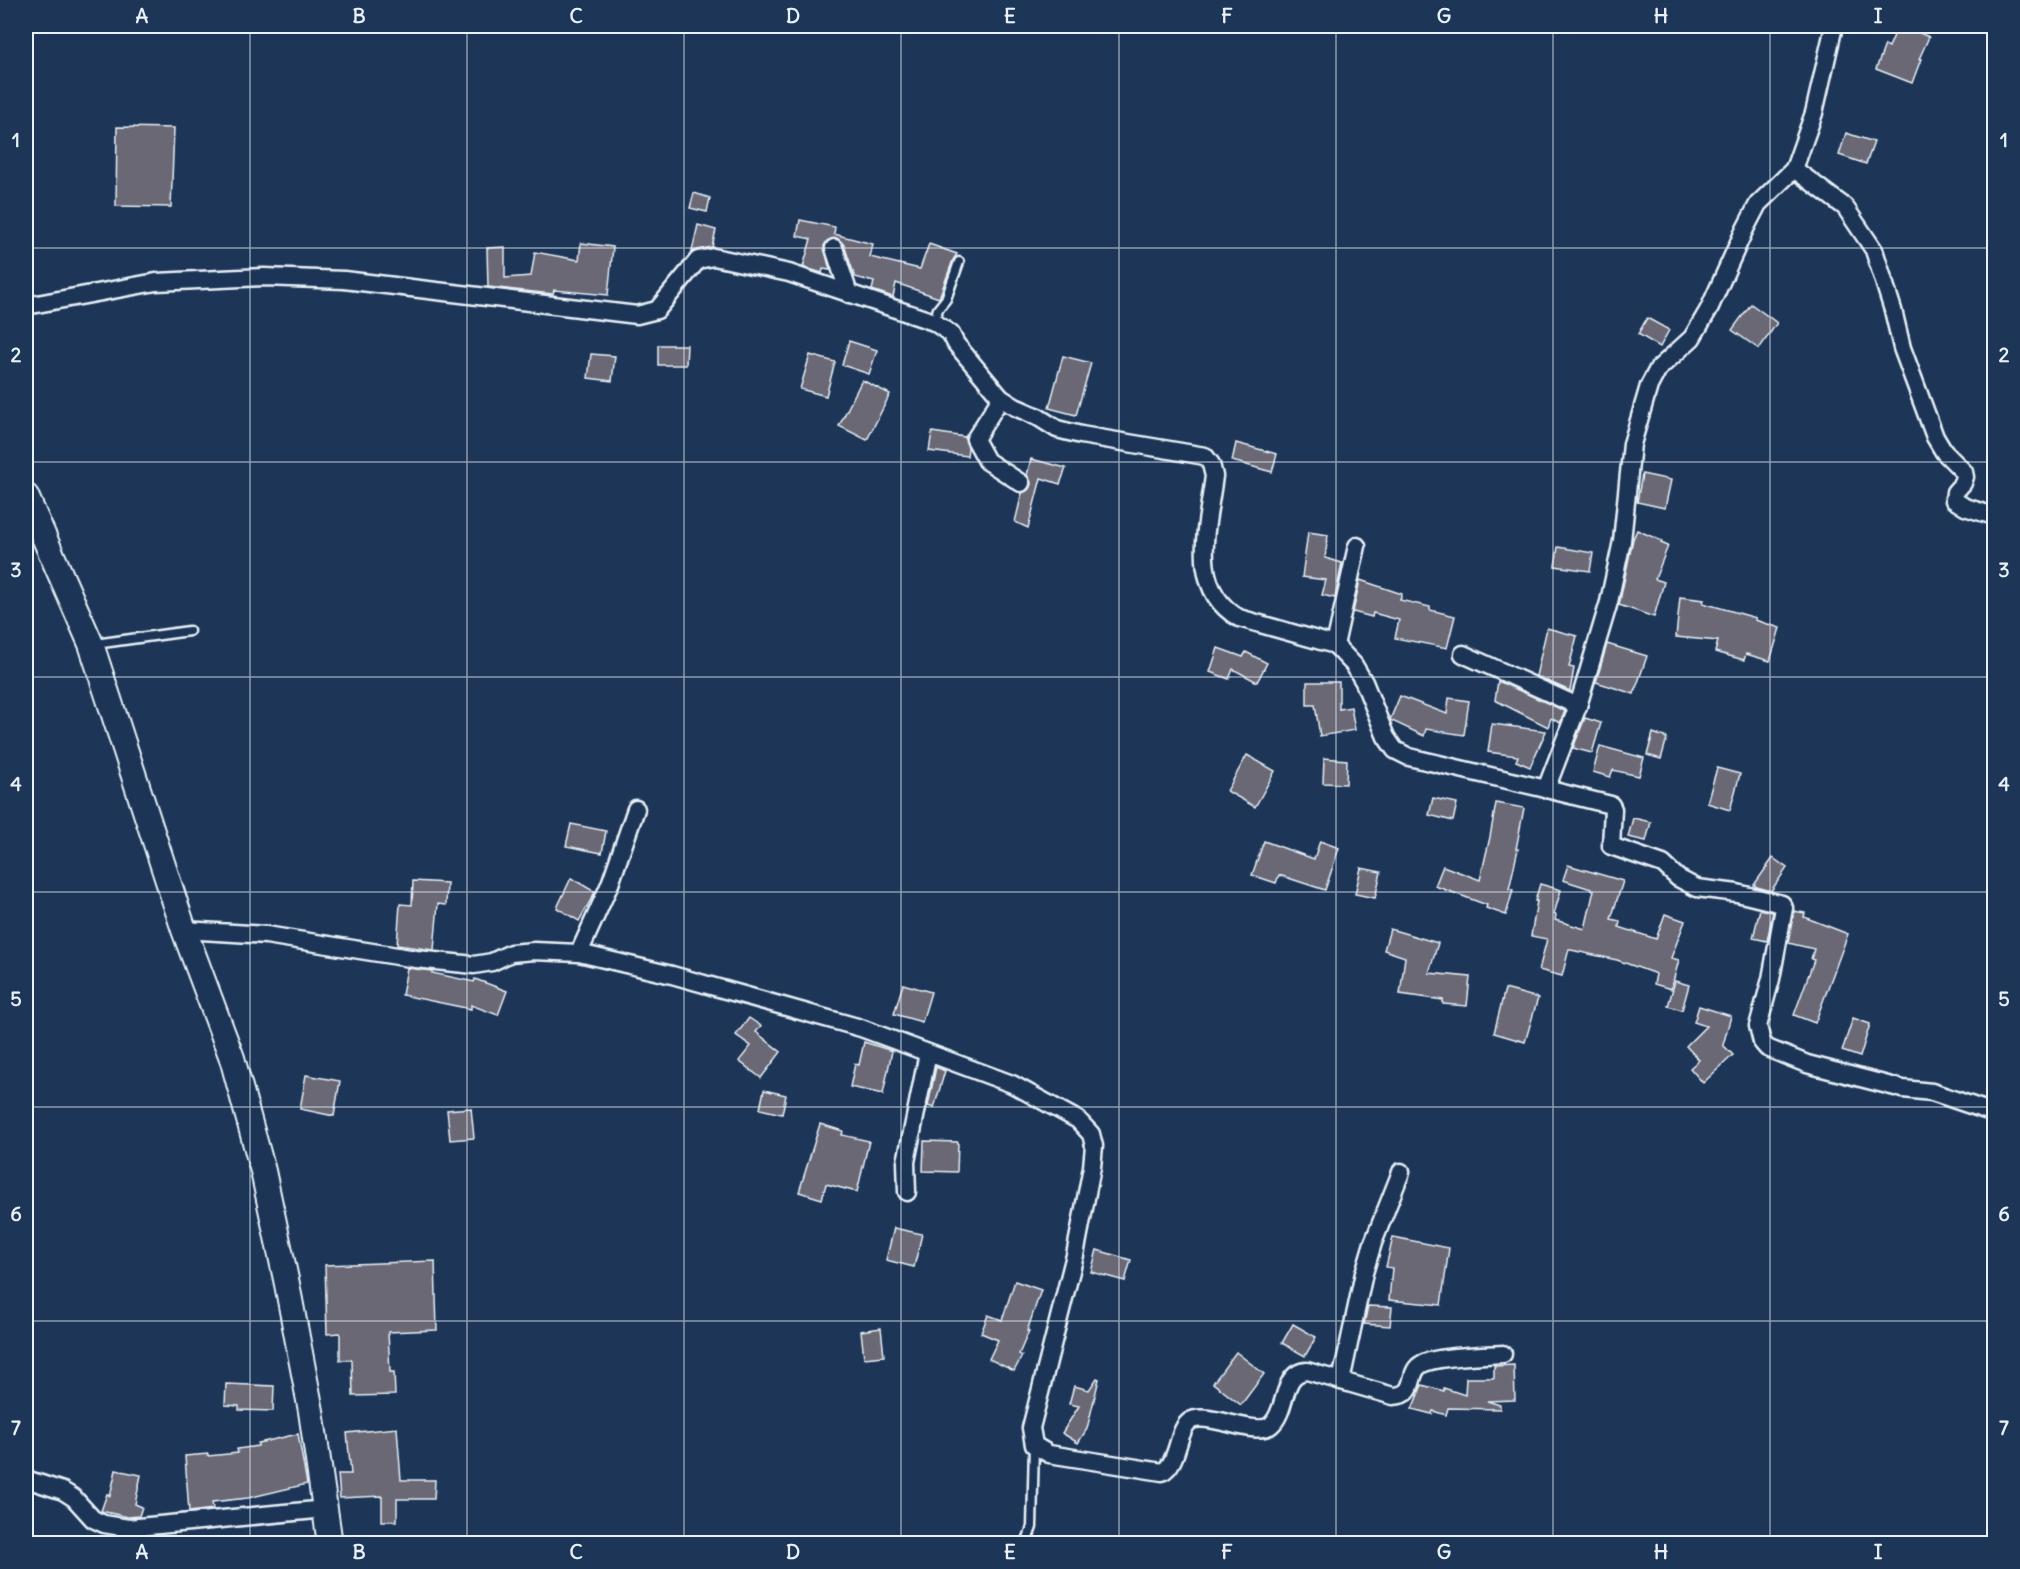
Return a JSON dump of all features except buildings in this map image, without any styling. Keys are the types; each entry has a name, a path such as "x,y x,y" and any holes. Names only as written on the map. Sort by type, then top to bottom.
{"street":[{"path":"1546,789 1578,706 1611,592 1622,541 1632,444 1649,386 1658,369 1692,338 1709,309 1758,204 1794,169 1814,113 1834,26"},
{"path":"1794,169 1845,207 1864,232 1874,250 1905,358 1935,437 1944,452 1964,472 1963,483 1955,492 1954,500 1965,507 1995,516"},
{"path":"834,248 849,294"},
{"path":"26,306 156,282 264,277 344,279 637,315 657,310 698,260 714,257 789,273 934,322 951,334 956,344 1001,398 1057,429 1205,456 1211,464 1214,476 1204,559 1208,580 1215,597 1226,610 1239,618 1335,645 1354,664 1365,682 1386,737 1395,750 1409,757 1611,805 1613,809 1611,846 1663,864 1686,883 1697,888 1737,893 1782,904 1784,908 1771,979 1758,1026 1762,1042 1767,1048 1807,1064 1903,1089 1932,1092 1995,1113"},
{"path":"1001,398 975,439 987,461 1021,483"},
{"path":"26,496 91,644 184,930 232,1058 263,1171 307,1388 330,1544"},
{"path":"1335,645 1357,546"},
{"path":"1462,654 1578,706"},
{"path":"579,953 610,884 636,809"},
{"path":"184,930 266,935 416,959 474,965 492,962 512,953 534,951 579,953 765,1000 861,1028 1012,1084 1078,1120 1091,1134 1094,1146 1075,1255 1031,1428 1035,1445 1049,1454 1162,1472 1171,1463 1186,1426 1191,1420 1201,1419 1266,1428 1276,1418 1295,1373 1307,1371 1393,1396 1401,1396 1409,1389 1416,1370 1421,1364 1454,1358 1503,1354"},
{"path":"907,1191 906,1162 928,1053"},
{"path":"1341,1381 1364,1272 1401,1172"},
{"path":"26,1479 45,1484 74,1498 93,1519 132,1536 326,1509"}],"lane":[{"path":"934,322 938,309 946,299 959,262"},
{"path":"91,644 189,631"},
{"path":"1026,1544 1032,1527 1035,1445"}]}
